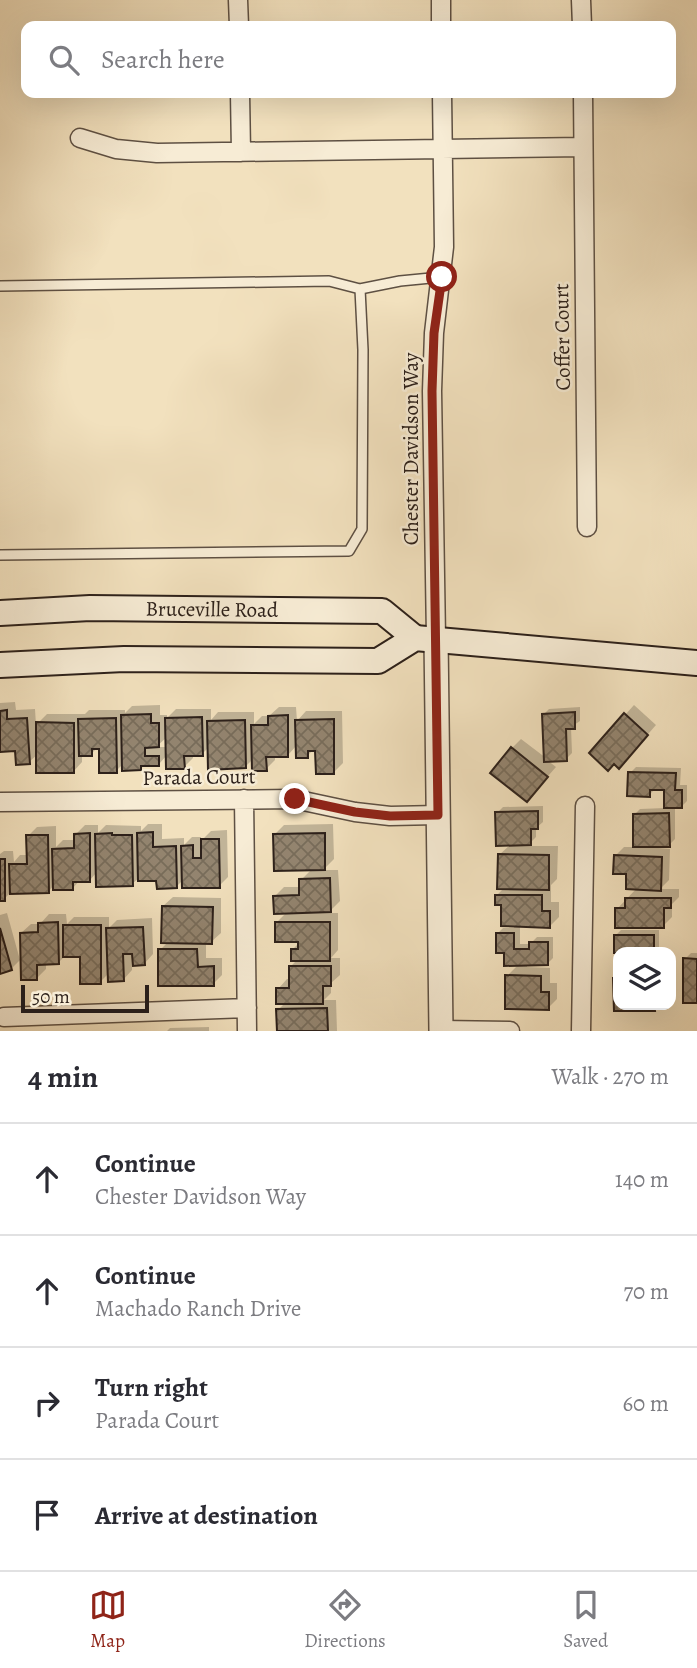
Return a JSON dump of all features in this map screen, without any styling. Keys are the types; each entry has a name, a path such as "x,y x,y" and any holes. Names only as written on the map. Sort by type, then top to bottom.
{"main road":[{"name":"Bruceville Road","path":"0,613 90,608 382,611 425,638"},
{"path":"0,665 124,659 378,661 425,638 697,663"}],"street":[{"path":"238,0 239,21"},
{"path":"441,0 441,21"},
{"path":"582,0 582,21"},
{"path":"240,98 241,152"},
{"name":"Chester Davidson Way","path":"425,638 434,333 444,247 442,98"},
{"name":"Coffer Court","path":"583,98 587,527"},
{"path":"80,138 136,152 583,147"},
{"path":"425,638 438,815 441,1030 510,1031"},
{"path":"244,799 247,1031"},
{"name":"Parada Court","path":"0,802 295,799 355,812 390,816 438,815"},
{"path":"581,1031 585,806"},
{"path":"4,1017 247,1008"}],"lane":[{"path":"0,286 328,281 360,289 400,281 442,277"},
{"path":"0,555 349,551 362,529 363,350 360,289"}],"building":[{"path":"7,710 7,719 27,718 30,764 16,765 15,751 0,752 0,711"},
{"path":"575,712 575,729 566,729 567,761 544,762 542,714"},
{"path":"624,713 648,735 619,769 614,764 608,771 589,753"},
{"path":"151,714 151,723 159,723 159,747 145,748 145,756 159,756 159,766 141,766 141,770 122,771 121,715"},
{"path":"288,715 288,757 266,757 267,771 252,771 251,725 268,725 268,716"},
{"path":"202,717 203,756 184,756 185,769 166,769 165,718"},
{"path":"116,718 117,773 99,773 99,749 92,749 92,756 79,756 78,719"},
{"path":"334,719 334,774 316,774 315,751 308,751 308,758 296,758 295,720"},
{"path":"245,720 246,768 208,770 207,721"},
{"path":"36,722 74,723 74,773 36,773"},
{"path":"511,747 548,777 527,802 490,773"},
{"path":"628,772 676,773 675,790 682,790 682,808 664,808 664,790 650,790 650,797 627,796"},
{"path":"538,811 538,829 531,829 531,845 496,846 495,812"},
{"path":"669,813 670,847 633,847 633,814"},
{"path":"153,832 153,847 176,846 177,888 157,889 156,881 138,881 137,833"},
{"path":"90,833 90,882 73,882 73,890 53,890 52,849 74,848 74,834"},
{"path":"325,833 325,870 274,871 273,834"},
{"path":"95,834 132,835 133,886 96,887"},
{"path":"26,835 48,835 49,893 10,894 9,864 27,864"},
{"path":"201,839 219,839 220,888 182,888 181,846 193,845 193,858 201,858"},
{"path":"498,854 549,855 549,890 497,889"},
{"path":"614,855 662,857 661,891 626,889 626,874 613,874"},
{"path":"0,859 5,859 5,901 0,901"},
{"path":"330,878 331,912 274,914 273,896 299,895 299,879"},
{"path":"495,895 542,895 542,911 550,911 550,928 501,926 501,905 495,905"},
{"path":"625,898 671,898 671,908 664,908 664,928 615,928 615,908 625,908"},
{"path":"162,906 213,907 212,944 161,943"},
{"path":"58,922 59,964 37,965 37,980 21,980 20,933 38,932 38,923"},
{"path":"275,922 330,922 330,961 291,961 291,949 298,949 298,942 275,942"},
{"path":"63,925 101,925 101,984 80,984 80,957 63,957"},
{"path":"143,927 145,965 133,966 132,954 123,954 124,981 108,982 106,928"},
{"path":"0,928 12,970 0,974"},
{"path":"496,933 514,933 514,949 529,949 529,942 548,942 548,965 504,966 504,953 496,953"},
{"path":"614,935 654,935 654,947 614,947"},
{"path":"158,949 197,949 198,967 214,966 214,986 158,986"},
{"path":"683,958 697,959 697,1003 683,1003"},
{"path":"289,966 331,966 331,986 323,986 323,1004 276,1004 276,988 289,988"},
{"path":"505,975 541,976 541,992 549,992 549,1010 505,1009"},
{"path":"327,1008 328,1031 277,1031 276,1009"},
{"path":"614,1010 655,1011 614,1011"}],"route":[{"path":"295,799 355,812 390,816 438,815 432,362 442,277"}]}
